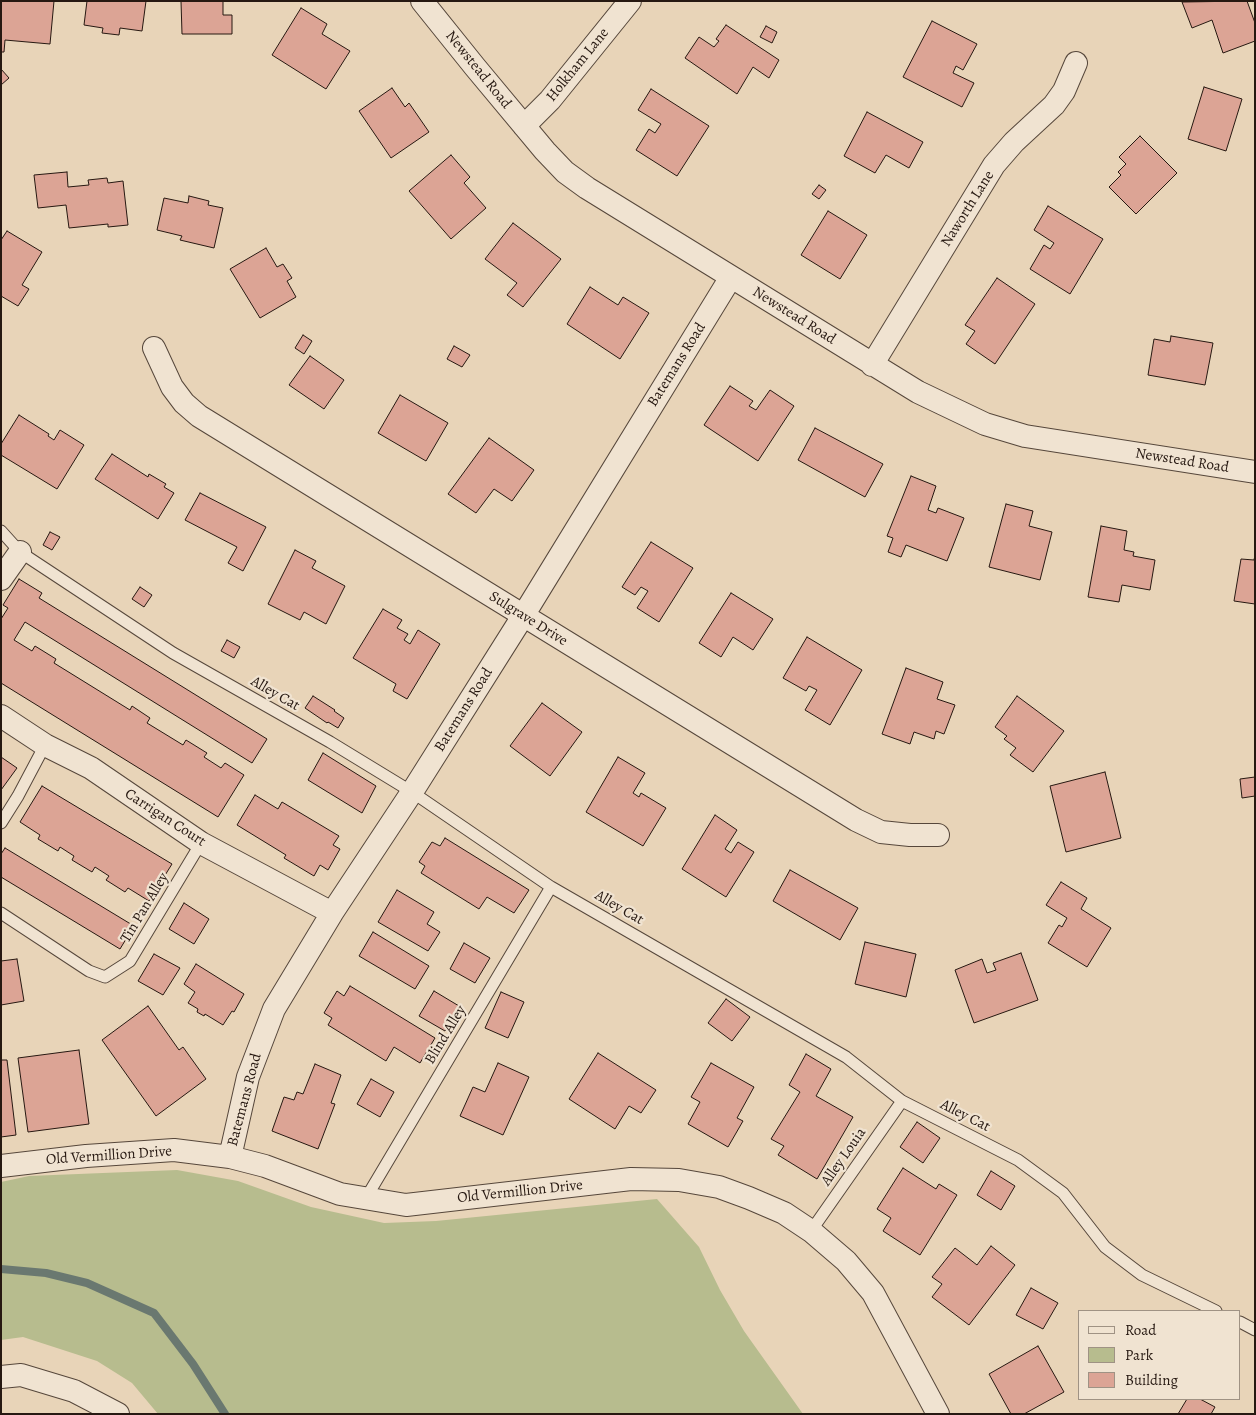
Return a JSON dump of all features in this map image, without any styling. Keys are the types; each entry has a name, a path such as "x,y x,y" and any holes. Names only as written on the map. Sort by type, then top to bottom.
{"street":[{"name":"Newstead Road","path":"422,1 524,126 565,172 587,188 872,364 946,407 993,426 1026,436 1255,472"},
{"name":"Holkham Lane","path":"524,126 550,100 630,1"},
{"name":"Naworth Lane","path":"872,364 994,165 1014,142 1054,105 1064,91 1076,63"},
{"name":"Batemans Road","path":"230,1157 248,1077 274,1009 332,913 412,792 523,616 732,277"},
{"name":"Sulgrave Drive","path":"154,348 172,387 184,403 199,416 856,820 881,832 910,835 938,834"},
{"path":"1,579 20,552"},
{"name":"Carrigan Court","path":"1,716 45,745 91,768 201,843 332,913"},
{"name":"Old Vermillion Drive","path":"1,1166 86,1156 174,1150 230,1157 265,1166 340,1194 406,1205 630,1179 679,1180 719,1187 784,1213 811,1231 846,1261 873,1293 938,1414"},
{"path":"1,1378 21,1375 74,1391 118,1414"}],"lane":[{"name":"Alley Cat","path":"1,531 20,552 173,653 330,742 412,792 552,887 846,1057 902,1101 1018,1160 1063,1193 1105,1247 1142,1275 1214,1310"},
{"path":"1,823 18,796 45,745"},
{"name":"Tin Pan Alley","path":"1,913 89,971 105,977 130,961 201,843"},
{"name":"Blind Alley","path":"366,1198 552,887"},
{"name":"Alley Louia","path":"811,1231 902,1101"},
{"path":"1241,1323 1255,1330"}],"green space":[{"path":"177,1170 238,1181 311,1207 384,1223 436,1221 657,1199 699,1247 720,1290 744,1331 803,1414 158,1414 132,1383 97,1361 23,1337 1,1340 1,1182 29,1176"}],"building":[{"path":"1,1 54,1 50,44 5,40 4,52 1,52"},
{"path":"87,1 146,1 142,31 120,28 119,35 102,33 103,28 84,25"},
{"path":"181,1 223,1 223,15 232,15 232,34 182,34"},
{"path":"1247,1 1255,23 1255,41 1223,53 1212,20 1192,28 1182,2"},
{"path":"301,8 327,24 322,34 350,51 326,89 272,55"},
{"path":"932,21 977,44 963,70 956,66 953,73 974,83 962,107 903,77"},
{"path":"726,25 779,60 769,78 753,67 737,94 685,58 699,37 714,47 719,41 716,39"},
{"path":"766,26 777,32 772,43 760,37"},
{"path":"1,69 9,78 1,85"},
{"path":"1204,87 1242,99 1226,151 1188,139"},
{"path":"392,88 405,107 409,103 429,132 391,158 359,111"},
{"path":"651,89 709,126 677,176 636,150 649,129 655,133 661,124 638,110"},
{"path":"867,112 923,142 909,168 886,155 875,173 844,156"},
{"path":"1140,136 1177,173 1136,214 1109,187 1121,175 1118,172 1126,164 1119,157"},
{"path":"451,155 470,177 464,183 486,208 451,239 409,191"},
{"path":"67,172 68,187 89,185 88,180 107,178 108,183 123,181 128,225 108,227 108,224 69,228 66,205 38,208 34,175"},
{"path":"819,185 826,190 819,199 812,194"},
{"path":"189,196 209,201 208,205 223,208 214,248 180,240 182,236 157,230 164,198 188,203"},
{"path":"1048,206 1103,239 1070,294 1030,269 1044,245 1050,249 1054,243 1034,230"},
{"path":"828,211 867,235 840,279 801,255"},
{"path":"513,223 561,259 523,307 507,295 517,283 485,259"},
{"path":"7,231 42,252 22,285 29,289 18,306 1,296 1,240"},
{"path":"266,248 277,267 283,264 292,278 287,281 296,297 260,318 230,269"},
{"path":"997,278 1035,304 995,364 966,344 975,331 965,325"},
{"path":"590,287 618,305 623,297 649,313 620,359 567,324"},
{"path":"303,335 312,341 304,354 295,348"},
{"path":"1171,336 1213,343 1205,385 1148,375 1154,339 1170,342"},
{"path":"454,346 470,355 462,367 447,359"},
{"path":"310,356 344,380 324,409 289,385"},
{"path":"730,386 753,401 749,406 756,410 770,390 794,406 758,461 704,425"},
{"path":"400,395 448,423 426,461 378,433"},
{"path":"19,415 49,434 48,436 54,440 60,430 84,445 57,489 1,455 1,444"},
{"path":"815,428 883,464 865,497 798,460"},
{"path":"489,438 534,470 512,501 494,489 476,513 448,494"},
{"path":"112,454 148,477 149,474 166,484 164,487 174,493 158,519 95,479"},
{"path":"911,476 936,486 928,510 936,513 938,508 964,518 947,561 906,545 901,557 888,552 893,538 887,536"},
{"path":"200,493 266,527 243,571 228,563 237,547 185,520"},
{"path":"1006,504 1033,511 1029,526 1052,532 1040,580 989,567"},
{"path":"1101,526 1127,531 1124,550 1134,552 1133,556 1155,560 1150,590 1122,585 1119,602 1088,597"},
{"path":"50,532 60,537 52,550 43,545"},
{"path":"651,542 693,568 659,622 637,608 648,591 641,587 635,595 622,587"},
{"path":"295,550 316,561 312,568 345,586 326,624 304,612 300,620 268,604"},
{"path":"1255,555 1255,604 1234,601 1241,559 1254,560"},
{"path":"19,579 42,593 39,598 267,739 252,763 25,622 14,640 32,651 35,646 56,659 54,663 130,710 132,706 150,718 147,723 183,745 186,740 207,753 204,757 221,768 225,763 244,775 218,817 1,683 1,619 8,608 3,605"},
{"path":"140,587 152,595 144,607 132,599"},
{"path":"731,593 773,619 753,650 733,637 721,657 699,643"},
{"path":"383,609 402,620 397,628 408,634 404,640 410,644 418,630 440,644 407,699 393,691 396,684 353,658"},
{"path":"807,637 862,670 830,725 805,710 817,690 809,686 806,691 783,678"},
{"path":"227,640 240,647 234,658 221,651"},
{"path":"906,668 943,682 937,699 955,705 944,734 936,731 934,739 914,732 910,744 882,734"},
{"path":"313,696 344,718 338,728 305,708"},
{"path":"1017,696 1064,731 1033,772 1010,755 1016,748 1004,739 1007,736 995,727"},
{"path":"542,703 582,732 550,776 510,746"},
{"path":"323,753 376,786 362,813 308,780"},
{"path":"1,757 17,768 1,790"},
{"path":"618,757 645,773 633,793 639,797 641,793 666,808 643,846 586,812"},
{"path":"1105,772 1121,838 1066,852 1050,786"},
{"path":"1255,777 1255,796 1242,798 1240,779"},
{"path":"42,786 172,864 149,901 128,888 125,892 106,880 109,876 95,867 92,872 72,860 74,856 60,847 58,851 38,839 40,835 20,822"},
{"path":"255,795 278,809 282,802 339,836 333,845 340,849 328,870 320,865 314,876 284,858 286,855 237,825"},
{"path":"715,815 737,830 725,849 731,853 738,842 754,852 726,897 682,869"},
{"path":"445,838 529,890 514,913 487,897 479,909 421,873 425,866 419,862 432,842 440,846"},
{"path":"5,848 134,926 120,949 1,877 1,854"},
{"path":"790,870 858,908 840,940 773,901"},
{"path":"1061,882 1087,898 1081,909 1111,928 1087,967 1048,943 1059,925 1062,927 1067,918 1046,905"},
{"path":"397,890 434,912 427,924 440,932 428,951 378,922"},
{"path":"184,903 209,919 194,944 169,929"},
{"path":"373,932 429,966 415,989 359,956"},
{"path":"865,942 916,954 906,997 855,984"},
{"path":"464,943 490,958 475,983 450,969"},
{"path":"1021,953 1038,1000 974,1023 955,970 982,959 987,973 996,970 993,963"},
{"path":"154,954 180,968 163,995 138,981"},
{"path":"17,959 24,1001 1,1005 1,961"},
{"path":"196,964 244,994 234,1012 232,1011 223,1025 205,1014 204,1016 197,1012 198,1009 188,1003 195,992 184,984"},
{"path":"350,986 435,1038 420,1063 394,1047 386,1061 328,1025 332,1018 324,1013 337,991 344,996"},
{"path":"434,991 459,1006 445,1031 419,1016"},
{"path":"501,992 524,1002 508,1038 485,1028"},
{"path":"726,999 750,1017 732,1041 708,1023"},
{"path":"148,1006 179,1050 183,1047 206,1079 156,1116 102,1040"},
{"path":"79,1050 89,1124 28,1132 18,1058"},
{"path":"598,1053 656,1090 641,1113 629,1106 615,1129 569,1099"},
{"path":"806,1054 831,1069 816,1096 853,1117 817,1179 778,1155 784,1146 771,1139 800,1092 789,1085"},
{"path":"1,1060 7,1060 16,1135 1,1137"},
{"path":"498,1063 529,1077 503,1135 460,1116 473,1087 485,1092"},
{"path":"711,1063 754,1087 737,1118 743,1121 728,1147 688,1124 700,1102 691,1097"},
{"path":"315,1064 341,1075 331,1103 335,1104 318,1149 272,1131 284,1097 294,1100 297,1092 303,1094"},
{"path":"371,1079 394,1092 380,1117 357,1104"},
{"path":"917,1122 940,1138 923,1163 900,1147"},
{"path":"903,1168 936,1189 939,1184 957,1195 920,1255 883,1231 891,1218 877,1209"},
{"path":"991,1171 1015,1186 1001,1210 977,1195"},
{"path":"991,1246 1015,1265 969,1325 932,1297 942,1284 932,1277 955,1248 977,1265"},
{"path":"1031,1288 1058,1303 1043,1329 1016,1315"},
{"path":"1038,1346 1064,1392 1024,1414 1011,1414 989,1374"},
{"path":"1186,1400 1202,1400 1215,1407 1211,1414 1178,1414"}],"waterway":[{"path":"1,1269 46,1273 87,1283 154,1313 193,1364 225,1414"}]}
